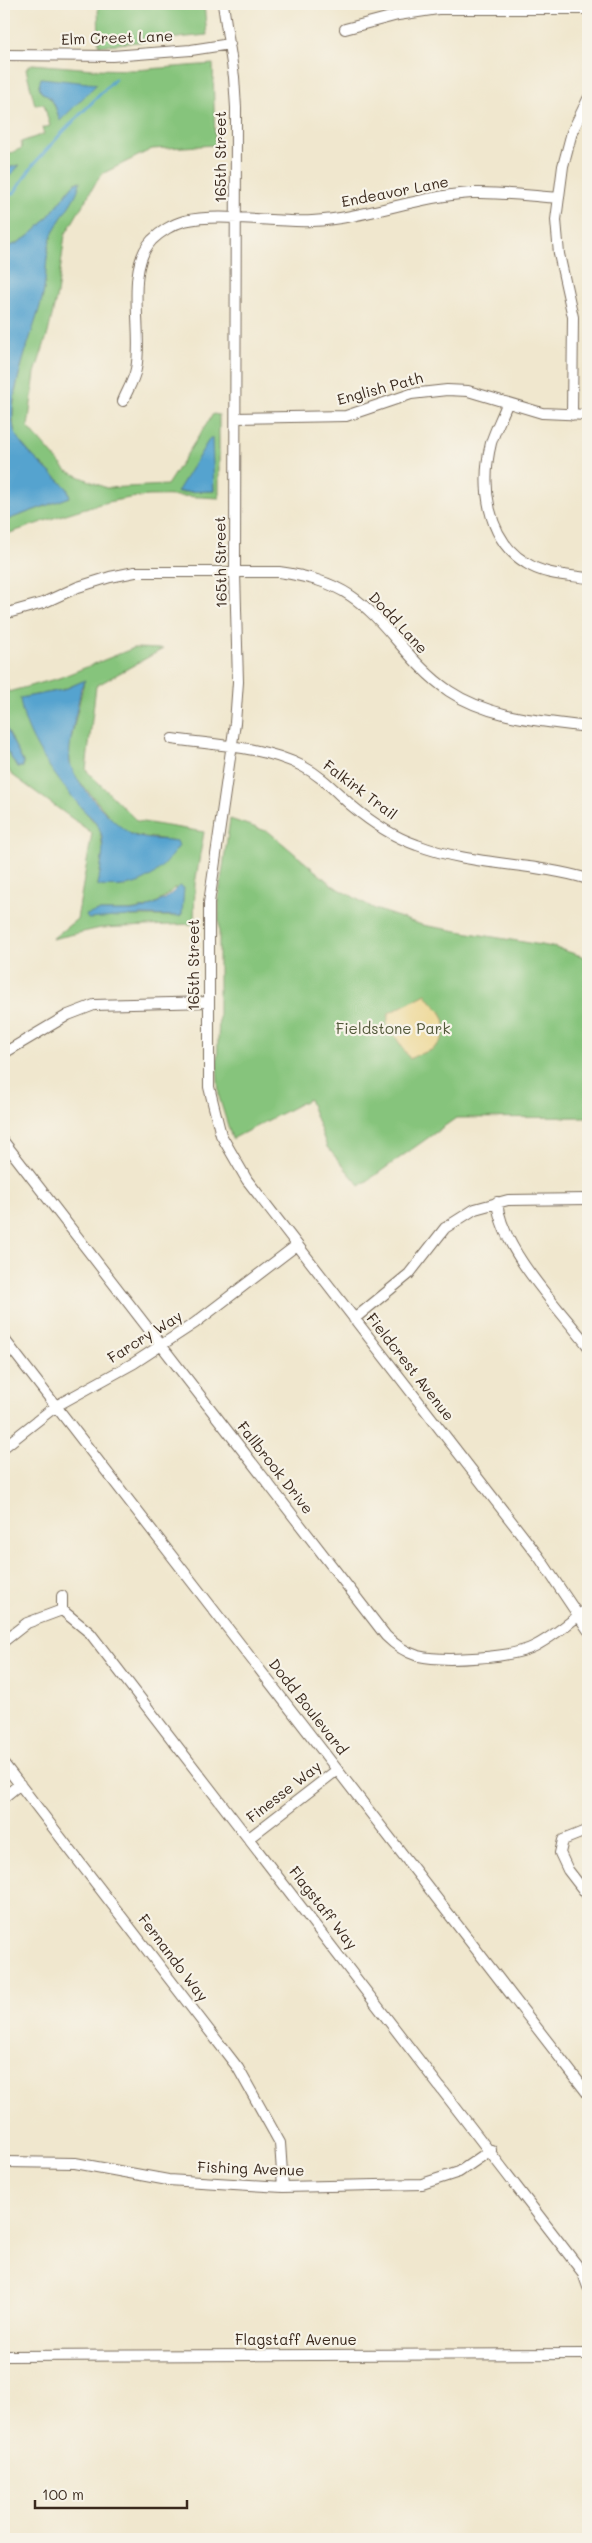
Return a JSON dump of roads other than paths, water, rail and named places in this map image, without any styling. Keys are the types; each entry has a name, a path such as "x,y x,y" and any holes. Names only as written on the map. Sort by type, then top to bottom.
{"street":[{"name":"165th Street","path":"215,1118 209,1087 212,876 231,747 238,682 235,572 236,108 224,4"},
{"path":"345,29 398,16 438,9 588,9"},
{"name":"Elm Creet Lane","path":"4,55 112,56 191,50 230,44"},
{"path":"572,415 573,317 559,254 556,220 563,166 572,132 588,99"},
{"name":"Endeavor Lane","path":"123,401 136,369 137,280 141,258 151,241 167,229 184,221 236,219 310,221 349,218 427,200 471,193 559,198"},
{"name":"English Path","path":"236,418 346,416 411,394 447,390 468,391 542,413 588,415"},
{"path":"507,404 491,443 487,479 488,503 494,526 505,545 526,563 552,574 588,578"},
{"name":"Dodd Lane","path":"4,614 43,603 86,585 127,574 165,571 279,572 326,582 359,602 416,664 451,692 481,706 512,716 588,727"},
{"name":"Falkirk Trail","path":"172,739 273,754 303,766 326,781 352,806 382,828 416,845 456,857 565,873 588,879"},
{"path":"4,1053 68,1015 94,1005 209,1002"},
{"name":"Fieldcrest Avenue","path":"215,1118 237,1166 539,1557 588,1630"},
{"name":"Fallbrook Drive","path":"4,1142 386,1636 395,1644 407,1652 431,1657 508,1656 535,1646 588,1608"},
{"path":"354,1319 410,1274 445,1228 475,1209 497,1202 588,1199"},
{"path":"497,1202 502,1229 515,1252 588,1346"},
{"name":"Farcry Way","path":"4,1447 56,1406 162,1346 297,1245"},
{"name":"Dodd Boulevard","path":"4,1339 588,2094"},
{"path":"4,1641 27,1624 62,1610 62,1596"},
{"name":"Flagstaff Way","path":"62,1610 90,1633 491,2150 583,2273 588,2287"},
{"name":"Fernando Way","path":"4,1764 238,2068 280,2142 283,2187"},
{"name":"Finesse Way","path":"249,1838 338,1770"},
{"path":"4,1797 20,1784"},
{"path":"588,1830 563,1840 560,1853 568,1870 588,1896"},
{"name":"Fishing Avenue","path":"4,2162 75,2163 168,2180 283,2187 422,2184 459,2172 491,2150"},
{"name":"Flagstaff Avenue","path":"4,2356 588,2354"}],"water":[{"path":"41,78 97,84 60,121 52,100 41,92 39,86"},
{"path":"20,165 4,182 4,169"},
{"path":"80,181 76,194 51,238 43,295 22,362 14,398 13,415 14,429 22,444 67,488 70,497 4,521 4,248 26,238 35,231 52,213 74,184"},
{"path":"210,438 212,438 214,491 177,492"},
{"path":"85,680 81,688 70,746 69,755 73,771 97,804 127,832 135,836 151,839 177,841 179,846 161,867 145,880 136,884 113,887 98,886 103,850 99,828 51,769 34,741 23,713 20,698 63,690"},
{"path":"4,724 23,762 23,767 17,767 4,746"},
{"path":"180,886 184,888 182,914 180,916 143,915 88,919 86,915 98,911 132,911 146,908 165,899"}],"waterway":[{"path":"4,197 14,193 33,165 115,79"}],"park label":[{"name":"Fieldstone Park","path":"393,1029"}]}
